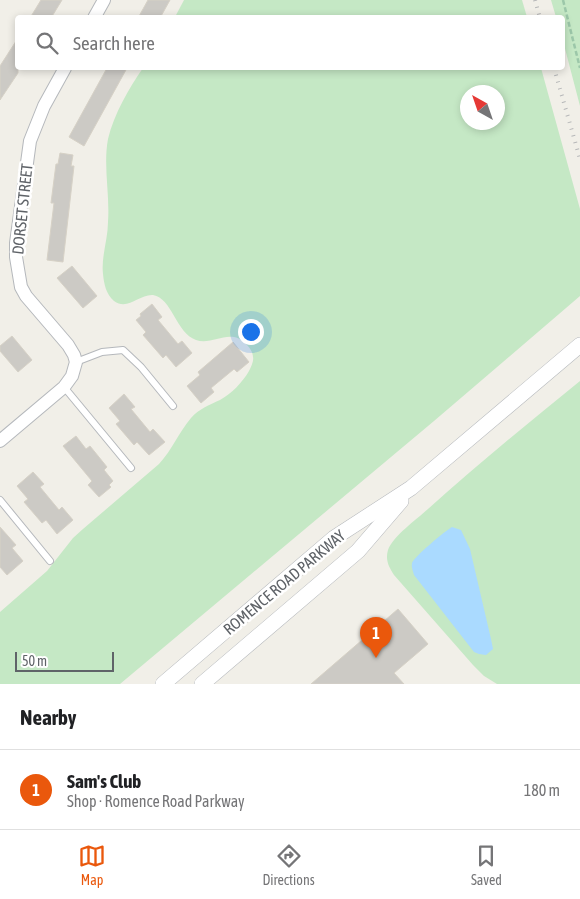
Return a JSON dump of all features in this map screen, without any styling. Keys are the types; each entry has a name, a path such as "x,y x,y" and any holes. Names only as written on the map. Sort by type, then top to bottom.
{"street":[{"path":"96,15 104,0"},
{"name":"DORSET STREET","path":"64,70 44,106 30,141 19,215 16,257 21,287 26,296 68,345 74,355 75,366"},
{"name":"ROMENCE ROAD PARKWAY","path":"162,684 334,538 412,488 580,345"},
{"path":"0,441 64,387 75,366"},
{"name":"ROMENCE ROAD PARKWAY","path":"202,684 358,551 412,488"}],"lane":[{"path":"75,366 102,352 123,350 141,367 173,406"},
{"path":"64,387 131,468"},
{"path":"0,500 50,561"}],"path":[{"path":"563,0 580,68"}],"green space":[{"path":"184,0 522,0 526,15 176,15"},
{"path":"551,0 580,0 580,106 565,49 565,15 555,15"},
{"path":"142,70 542,70 580,209 580,296 120,684 0,684 0,612 47,571 73,538 159,464 194,415 233,391 240,384 253,362 251,350 240,339 228,337 202,341 189,336 165,302 153,295 148,295 129,303 119,304 109,295 103,278 108,222 106,159 108,139 118,111"},
{"path":"580,381 580,684 497,684 484,676 473,665 394,575 387,560 388,550 405,528"}],"water":[{"path":"452,527 461,530 470,549 493,649 486,655 474,652 414,575 412,569 412,563 419,555"}],"building":[{"path":"41,0 62,0 53,15 32,15"},
{"path":"148,0 170,0 162,15 140,15"},
{"path":"15,43 15,70 18,70 18,73 0,100 0,66"},
{"path":"106,70 126,70 84,146 69,137"},
{"path":"60,153 73,155 71,166 74,166 63,262 47,260 54,203 51,203 56,164 58,164"},
{"path":"72,266 97,296 83,308 57,278"},
{"path":"152,304 162,317 158,320 178,344 182,341 192,353 176,367 166,355 163,358 143,335 146,332 136,320"},
{"path":"12,336 32,360 18,372 0,351 0,346"},
{"path":"233,342 249,362 237,372 234,369 211,388 214,392 201,403 187,386 200,375 198,372"},
{"path":"124,394 135,407 131,409 150,432 153,429 165,442 149,455 137,442 134,445 116,424 120,421 109,408"},
{"path":"76,436 86,449 90,446 107,467 104,470 113,481 109,485 111,487 99,497 88,485 92,481 63,446"},
{"path":"33,472 44,484 40,487 59,510 62,507 73,520 57,534 46,520 42,523 24,502 28,499 17,486"},
{"path":"0,527 16,545 12,548 23,561 7,575 0,567"},
{"path":"398,609 428,644 394,673 404,684 311,684"}],"railway":[{"path":"535,0 539,15"},
{"path":"555,70 580,159"}],"place":[{"name":"Sam's Club","path":"376,658"}]}
